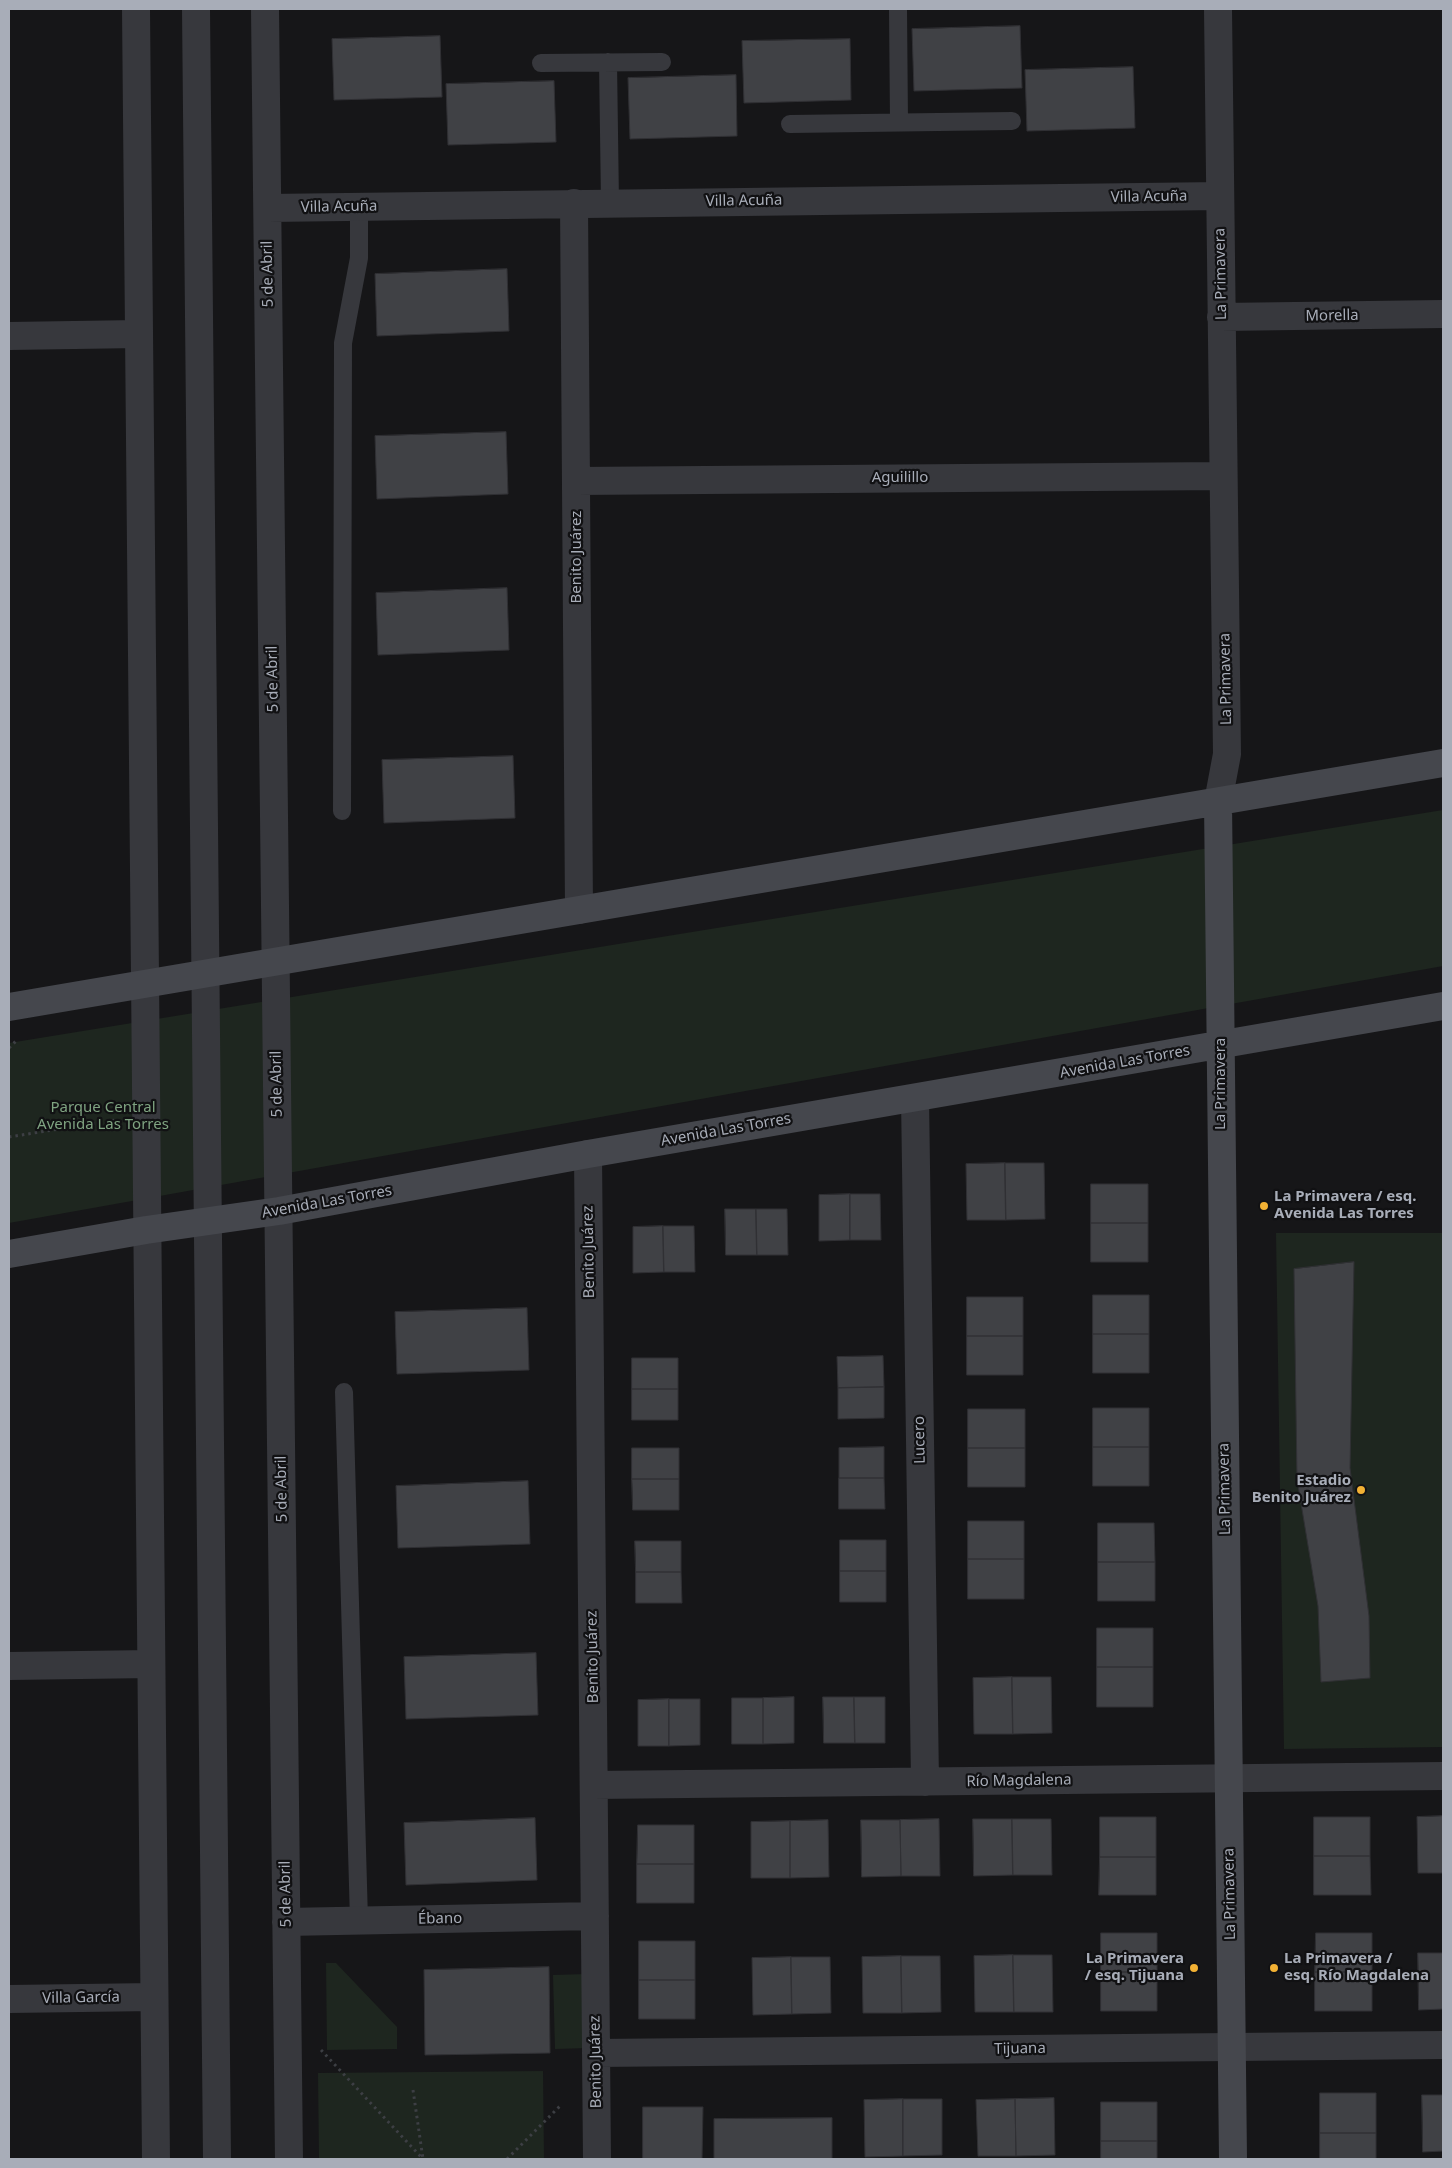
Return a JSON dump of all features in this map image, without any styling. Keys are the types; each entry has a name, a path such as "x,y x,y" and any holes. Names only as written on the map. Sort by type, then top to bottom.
{"street":[{"path":"136,9 156,2159"},
{"path":"196,9 216,2159"},
{"name":"5 de Abril","path":"265,9 289,2159"},
{"name":"La Primavera","path":"1218,9 1227,754 1218,802 1233,2159"},
{"name":"Villa Acuña","path":"268,208 1220,196"},
{"name":"Benito Juárez","path":"574,203 579,910"},
{"name":"Morella","path":"1222,317 1443,314"},
{"path":"9,336 139,334"},
{"name":"Aguilillo","path":"576,481 1223,476"},
{"path":"9,1007 1443,763"},
{"name":"Avenida Las Torres","path":"9,1254 146,1230 279,1211 588,1154 1221,1046 1443,1006"},
{"name":"Lucero","path":"915,1098 925,1782"},
{"name":"Benito Juárez","path":"588,1154 597,2159"},
{"path":"9,1666 151,1664"},
{"name":"Río Magdalena","path":"594,1785 1443,1776"},
{"name":"Ébano","path":"286,1922 595,1916"},
{"name":"Villa García","path":"9,1999 154,1997"},
{"name":"Tijuana","path":"596,2062 1231,2047 1443,2046"}],"lane":[{"path":"898,9 899,122"},
{"path":"608,62 610,203"},
{"path":"540,63 662,62"},
{"path":"790,124 1012,121"},
{"path":"342,812 343,343 359,258 359,206"},
{"path":"344,1392 359,1920"}],"path":[{"path":"9,1137 145,1115"},
{"path":"288,2015 423,2159 413,2090"},
{"path":"507,2159 596,2062"}],"green space":[{"name":"Parque Central Avenida Las Torres","path":"1443,810 1443,966 9,1223 9,1043"},
{"name":"Estadio Benito Juárez","path":"1276,1233 1443,1233 1443,1747 1284,1749"},
{"path":"326,1963 336,1963 397,2027 397,2049 327,2050"},
{"path":"587,1974 588,2048 555,2049 553,1975"},
{"path":"543,2071 544,2159 319,2159 318,2073"}],"building":[{"path":"1020,26 1022,88 914,91 912,29"},
{"path":"440,36 442,97 334,100 332,39"},
{"path":"850,39 851,100 744,103 742,41"},
{"path":"1133,67 1135,128 1027,131 1025,70"},
{"path":"736,75 737,136 630,139 628,78"},
{"path":"554,81 556,142 448,145 446,84"},
{"path":"507,269 509,331 377,336 375,274"},
{"path":"506,432 508,494 377,499 375,436"},
{"path":"507,588 509,650 378,655 376,593"},
{"path":"513,756 515,818 384,823 382,760"},
{"path":"1005,1163 1044,1163 1045,1219 1006,1220"},
{"path":"1005,1163 1006,1220 967,1220 966,1164"},
{"path":"1091,1184 1148,1184 1148,1223 1091,1223"},
{"path":"850,1194 850,1240 819,1241 819,1195"},
{"path":"850,1194 880,1194 881,1240 850,1240"},
{"path":"725,1209 756,1209 757,1255 726,1255"},
{"path":"756,1209 787,1209 788,1255 757,1255"},
{"path":"1091,1223 1148,1223 1148,1262 1091,1262"},
{"path":"663,1226 664,1272 633,1273 633,1227"},
{"path":"663,1226 694,1226 695,1272 664,1272"},
{"path":"1354,1262 1350,1468 1369,1616 1370,1678 1321,1682 1318,1606 1297,1479 1294,1269"},
{"path":"1093,1295 1149,1295 1149,1334 1093,1334"},
{"path":"967,1297 1023,1297 1023,1336 967,1336"},
{"path":"527,1308 529,1370 397,1374 395,1312"},
{"path":"1093,1334 1149,1334 1149,1373 1093,1373"},
{"path":"967,1336 1023,1336 1023,1375 967,1375"},
{"path":"883,1356 884,1387 838,1388 837,1357"},
{"path":"632,1358 678,1358 678,1389 632,1389"},
{"path":"884,1387 884,1418 838,1419 838,1388"},
{"path":"632,1389 678,1389 678,1420 632,1420"},
{"path":"1093,1408 1149,1408 1149,1447 1093,1447"},
{"path":"968,1409 1025,1409 1025,1448 968,1448"},
{"path":"884,1447 884,1478 839,1478 839,1448"},
{"path":"1093,1447 1149,1447 1149,1486 1093,1486"},
{"path":"632,1448 679,1448 679,1479 632,1479"},
{"path":"968,1448 1025,1448 1025,1487 968,1487"},
{"path":"839,1478 884,1478 885,1509 839,1509"},
{"path":"632,1479 679,1479 679,1510 633,1510"},
{"path":"528,1481 530,1544 398,1548 396,1486"},
{"path":"968,1521 1024,1521 1024,1559 968,1559"},
{"path":"1098,1523 1154,1523 1155,1562 1098,1562"},
{"path":"840,1540 886,1540 886,1571 840,1571"},
{"path":"635,1541 681,1541 681,1572 636,1572"},
{"path":"968,1559 1024,1559 1024,1599 968,1599"},
{"path":"1098,1562 1155,1562 1155,1601 1098,1601"},
{"path":"840,1571 886,1571 886,1602 840,1602"},
{"path":"636,1572 681,1572 682,1603 636,1603"},
{"path":"1097,1628 1153,1628 1153,1667 1097,1667"},
{"path":"536,1653 538,1715 406,1719 404,1657"},
{"path":"1097,1667 1153,1667 1153,1707 1097,1707"},
{"path":"1012,1677 1051,1677 1052,1733 1013,1734"},
{"path":"1012,1677 1013,1734 974,1734 973,1678"},
{"path":"794,1697 794,1743 763,1744 763,1698"},
{"path":"823,1697 854,1697 855,1743 824,1743"},
{"path":"854,1697 885,1697 885,1743 855,1743"},
{"path":"732,1698 763,1698 763,1744 732,1744"},
{"path":"669,1699 669,1746 638,1746 638,1700"},
{"path":"669,1699 700,1699 700,1745 669,1746"},
{"path":"1443,1816 1443,1873 1418,1873 1417,1817"},
{"path":"1100,1817 1156,1817 1156,1857 1100,1857"},
{"path":"1314,1817 1370,1817 1370,1856 1314,1856"},
{"path":"535,1818 537,1880 406,1885 404,1823"},
{"path":"939,1819 940,1876 901,1876 900,1820"},
{"path":"973,1819 1012,1819 1013,1875 974,1876"},
{"path":"1012,1819 1051,1819 1052,1875 1013,1875"},
{"path":"828,1820 829,1877 790,1878 790,1821"},
{"path":"861,1820 900,1820 901,1876 862,1877"},
{"path":"790,1821 790,1878 751,1878 751,1822"},
{"path":"638,1825 694,1825 694,1864 637,1864"},
{"path":"1314,1856 1370,1856 1371,1895 1314,1895"},
{"path":"1100,1857 1156,1857 1156,1895 1099,1895"},
{"path":"637,1864 694,1864 694,1903 637,1903"},
{"path":"1101,1933 1157,1933 1157,1972 1101,1972"},
{"path":"1316,1933 1372,1933 1372,1972 1315,1972"},
{"path":"639,1941 695,1941 695,1980 639,1980"},
{"path":"1418,1953 1443,1953 1443,2009 1419,2010"},
{"path":"1013,1955 1052,1955 1053,2012 1014,2012"},
{"path":"1013,1955 1014,2012 975,2012 974,1956"},
{"path":"901,1956 940,1956 941,2012 902,2013"},
{"path":"901,1956 902,2013 863,2013 862,1957"},
{"path":"791,1957 830,1957 831,2013 792,2014"},
{"path":"791,1957 792,2014 753,2015 752,1958"},
{"path":"549,1967 550,2053 425,2055 424,1970"},
{"path":"1101,1972 1157,1972 1157,2011 1101,2011"},
{"path":"1315,1972 1372,1972 1372,2011 1315,2011"},
{"path":"639,1980 695,1980 695,2019 639,2019"},
{"path":"1320,2093 1376,2093 1376,2133 1320,2133"},
{"path":"1422,2095 1443,2095 1443,2151 1423,2152"},
{"path":"1054,2098 1055,2155 1016,2156 1015,2099"},
{"path":"903,2099 903,2156 865,2157 864,2100"},
{"path":"903,2099 942,2099 942,2155 903,2156"},
{"path":"1015,2099 1016,2156 978,2156 976,2100"},
{"path":"1101,2102 1157,2102 1157,2141 1101,2141"},
{"path":"643,2107 703,2107 702,2159 643,2159"},
{"path":"832,2118 832,2159 714,2159 714,2119"},
{"path":"1320,2133 1376,2133 1376,2159 1320,2159"},
{"path":"1101,2141 1157,2141 1157,2159 1101,2159"}],"place":[{"name":"La Primavera / esq. Avenida Las Torres","path":"1264,1206"},
{"name":"Estadio Benito Juárez","path":"1361,1490"},
{"name":"La Primavera / esq. Tijuana","path":"1194,1968"},
{"name":"La Primavera / esq. Río Magdalena","path":"1274,1968"}]}
